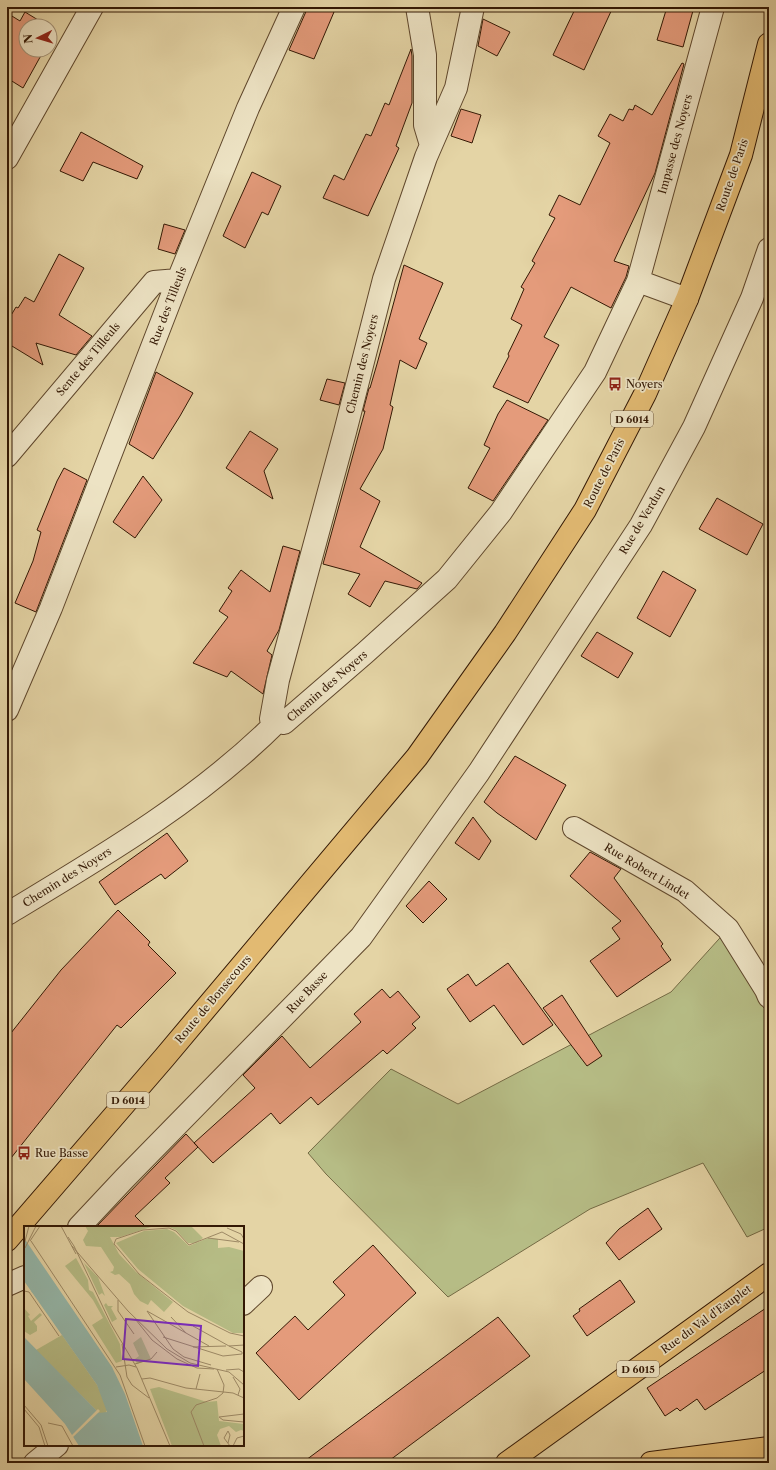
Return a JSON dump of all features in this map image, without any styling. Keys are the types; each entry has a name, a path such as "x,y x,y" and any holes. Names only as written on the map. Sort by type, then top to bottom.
{"main road":[{"name":"Route de Paris","path":"417,757 505,633 585,510 644,394 687,299 741,155 769,44"},
{"name":"Route de Bonsecours","path":"7,1240 164,1058 417,757"},
{"name":"Rue du Val d'Eauplet","path":"507,1463 769,1274"},
{"path":"650,1463 769,1448"}],"street":[{"path":"7,158 92,7"},
{"name":"Rue des Tilleuls","path":"7,710 51,608 178,280 248,108 294,7"},
{"path":"417,7 425,55 425,125 431,145"},
{"name":"Chemin des Noyers","path":"473,7 456,88 431,145 384,279 345,432 278,680 271,719 284,723 447,579 501,512 595,372 638,281"},
{"name":"Impasse des Noyers","path":"638,281 713,7"},
{"name":"Rue de Verdun","path":"479,772 641,525 694,427 752,298 769,249"},
{"name":"Sente des Tilleuls","path":"7,456 154,282 178,280"},
{"path":"638,281 687,299"},
{"name":"Chemin des Noyers","path":"7,914 89,865 189,798 258,741 278,721"},
{"name":"Rue Basse","path":"80,1226 129,1173 361,937 479,772"},
{"name":"Rue Robert Lindet","path":"574,828 685,890 728,929 769,997"},
{"path":"7,1285 24,1277"},
{"path":"244,1303 261,1287"},
{"path":"35,1463 56,1446"}],"green space":[{"path":"728,929 769,997 769,1227 747,1237 703,1163 590,1209 448,1297 326,1174 308,1153 391,1069 458,1104 671,992"}],"building":[{"path":"308,7 321,7 334,12 314,59 289,50"},
{"path":"576,7 613,7 584,70 553,55"},
{"path":"667,7 694,7 683,47 657,40"},
{"path":"25,12 35,18 22,18"},
{"path":"7,13 18,20 18,58 40,58 23,88 7,78"},
{"path":"483,19 510,32 497,56 478,46"},
{"path":"411,49 412,103 396,146 399,148 368,216 323,198 334,175 344,180 366,134 371,136 385,103 389,105"},
{"path":"682,63 684,64 655,173 614,261 629,266 626,277 611,308 571,287 544,337 559,345 528,403 493,387 509,356 508,354 522,325 511,319 524,289 521,287 535,263 532,261 555,218 549,215 559,195 580,205 610,143 598,136 610,114 623,121 629,109 633,110 635,105 652,115"},
{"path":"461,109 481,115 472,143 451,136"},
{"path":"81,132 143,166 137,179 93,162 83,181 60,171"},
{"path":"252,172 281,186 268,215 262,212 245,248 223,236"},
{"path":"164,224 185,230 175,254 158,249"},
{"path":"59,254 84,268 59,315 92,336 76,355 36,343 43,365 7,343 7,322 16,307 18,308 25,297 34,302"},
{"path":"404,265 443,283 419,339 427,343 416,369 400,360 390,405 393,407 383,449 360,489 380,501 360,547 422,583 417,589 385,581 370,607 348,594 360,574 323,564 365,411 363,411 369,388"},
{"path":"156,372 193,393 153,459 129,444"},
{"path":"327,379 345,383 339,405 320,400"},
{"path":"507,400 548,420 493,501 468,488 490,448 484,445 498,414"},
{"path":"250,431 278,449 264,471 273,499 226,468"},
{"path":"64,468 87,480 36,612 15,603 33,561 41,532 37,530 57,481"},
{"path":"143,476 162,500 135,538 113,522"},
{"path":"717,498 763,524 747,555 699,529"},
{"path":"283,546 300,551 279,630 267,651 272,655 263,694 231,671 227,677 193,663 228,617 219,611 232,591 228,588 241,570 270,592"},
{"path":"663,571 696,590 670,637 637,618"},
{"path":"597,632 633,653 618,678 581,656"},
{"path":"515,756 566,785 536,840 497,813 484,802"},
{"path":"473,817 491,841 479,860 455,843"},
{"path":"167,833 188,861 165,879 161,874 115,905 99,882"},
{"path":"590,852 621,869 614,878 663,944 661,946 671,960 617,997 590,961 620,939 612,928 621,921 570,876"},
{"path":"429,881 447,899 423,923 406,906"},
{"path":"118,910 150,942 148,945 176,973 121,1028 117,1025 7,1163 7,1038 61,970"},
{"path":"508,963 553,1025 523,1045 494,1005 470,1022 447,989 468,974 476,986"},
{"path":"382,989 390,998 398,991 420,1017 412,1024 416,1028 387,1054 383,1050 318,1105 311,1097 280,1124 271,1113 213,1163 194,1143 255,1088 243,1075 282,1036 310,1068 361,1022 354,1014"},
{"path":"562,995 602,1056 587,1066 543,1008"},
{"path":"186,1134 198,1147 165,1178 170,1183 135,1216 145,1226 97,1226"},
{"path":"648,1208 662,1229 619,1260 606,1243 619,1229"},
{"path":"373,1245 416,1293 299,1400 256,1353 295,1316 308,1330 345,1295 333,1282"},
{"path":"620,1280 635,1302 587,1336 573,1316 580,1311 579,1309"},
{"path":"769,1306 769,1368 705,1410 697,1399 680,1411 677,1408 665,1416 647,1388"},
{"path":"498,1317 530,1356 386,1463 302,1463"}],"place":[{"name":"Noyers","path":"615,384"},
{"name":"Rue Basse","path":"24,1153"}]}
